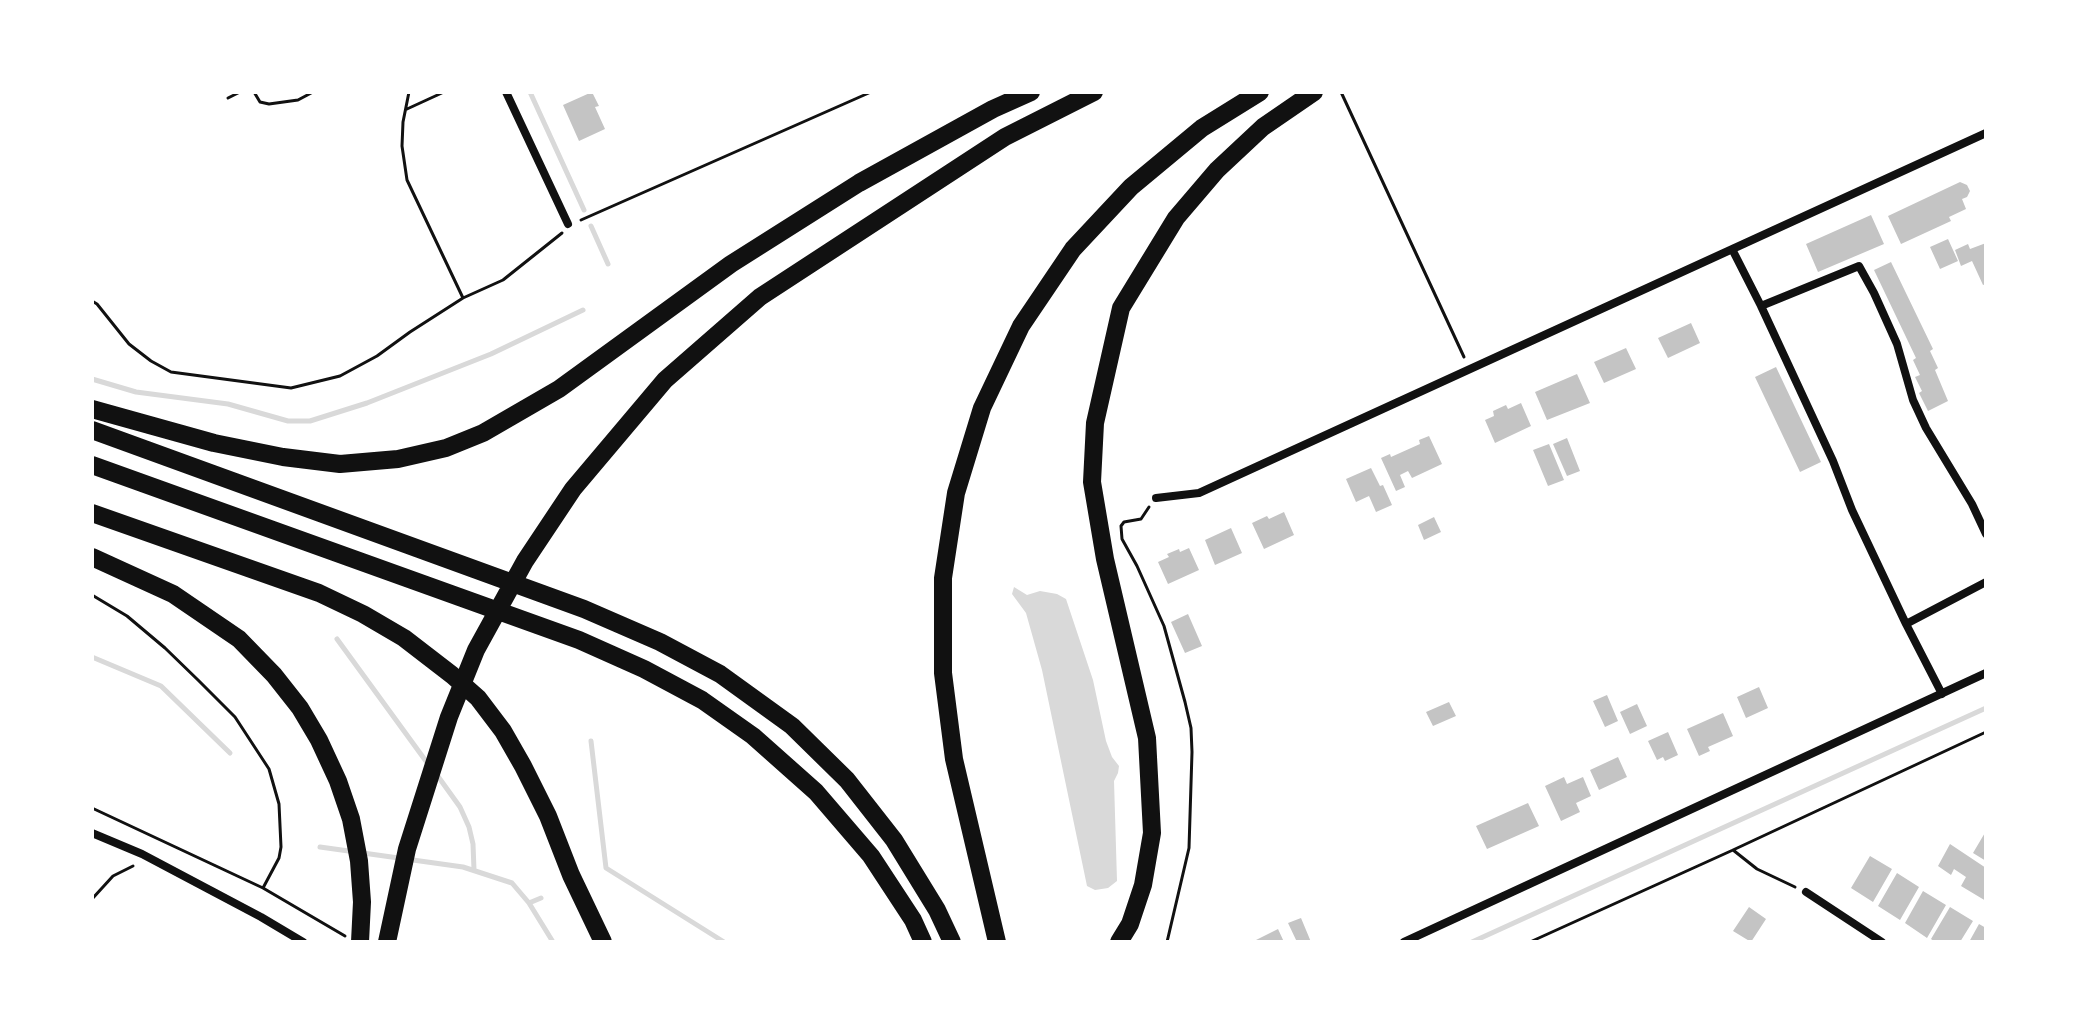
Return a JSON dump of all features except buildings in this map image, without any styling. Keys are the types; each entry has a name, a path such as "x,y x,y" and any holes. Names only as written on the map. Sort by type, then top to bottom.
{"highway":[{"path":"92,409 214,443 340,464 398,459 446,448 483,433 559,389 731,264 859,183 993,109 1031,92"},
{"path":"387,942 407,849 449,717 476,650 525,561 573,489 665,380 760,297 1005,137 1094,92"},
{"path":"997,942 954,759 943,673 943,578 956,493 982,408 1021,326 1073,249 1131,187 1202,128 1260,92"},
{"path":"1119,942 1130,924 1143,885 1152,833 1147,738 1105,559 1092,482 1095,423 1121,308 1176,218 1217,170 1263,127 1314,92"},
{"path":"92,430 584,609 660,642 720,674 792,726 847,780 894,840 937,910 952,942"},
{"path":"92,465 579,640 644,669 702,700 753,736 816,792 871,856 913,920 923,942"},
{"path":"92,513 319,593 404,638 452,675 478,698 503,731 523,766 603,942"},
{"path":"92,557 173,594 239,639 300,708 338,781 351,819 359,861 362,902 358,942"}],"street":[{"path":"506,92 568,224"},
{"path":"1156,498 1199,493 1986,133"},
{"path":"1732,249 1833,461 1852,510 1942,694"},
{"path":"1761,306 1859,266 1897,344 1913,400 1926,428 1972,504 1986,534"},
{"path":"1906,624 1986,582"},
{"path":"1404,942 1986,673"},
{"path":"92,833 155,861 303,942"},
{"path":"1806,892 1882,942"}],"path":[{"path":"228,98 240,92"},
{"path":"254,92 260,102 269,104 298,100 313,92"},
{"path":"409,92 402,146 407,180 463,298"},
{"path":"406,109 444,92"},
{"path":"92,301 129,344 171,372 291,388 340,376 377,356 463,298 503,280 560,237 568,224 871,92"},
{"path":"1341,92 1470,369"},
{"path":"1156,498 1141,519 1124,522 1121,526 1122,539 1164,626 1191,728 1189,848 1167,942"},
{"path":"92,595 127,616 198,680 235,717 269,769 279,804 281,847 279,858 263,888"},
{"path":"1530,942 1986,732"},
{"path":"92,808 263,888 358,942"},
{"path":"1733,850 1757,869 1806,892"},
{"path":"92,899 113,876 133,866"}],"shaded area":[{"path":"1014,587 1027,595 1040,591 1066,599 1093,680 1106,741 1119,766 1114,781 1117,881 1108,888 1095,890 1087,886 1042,670 1026,613 1012,594"}],"waterway":[{"path":"530,92 584,210"},
{"path":"591,226 608,264"},
{"path":"92,379 136,392 228,404 288,421 310,421 367,403 491,354 583,310"},
{"path":"337,639 428,764"},
{"path":"92,657 161,686 230,753"},
{"path":"1472,942 1986,708"},
{"path":"591,741 606,868 724,942"},
{"path":"437,775 460,807 469,827 474,870"},
{"path":"320,847 463,867 512,883 529,903 553,942"},
{"path":"529,903 541,898"}]}
